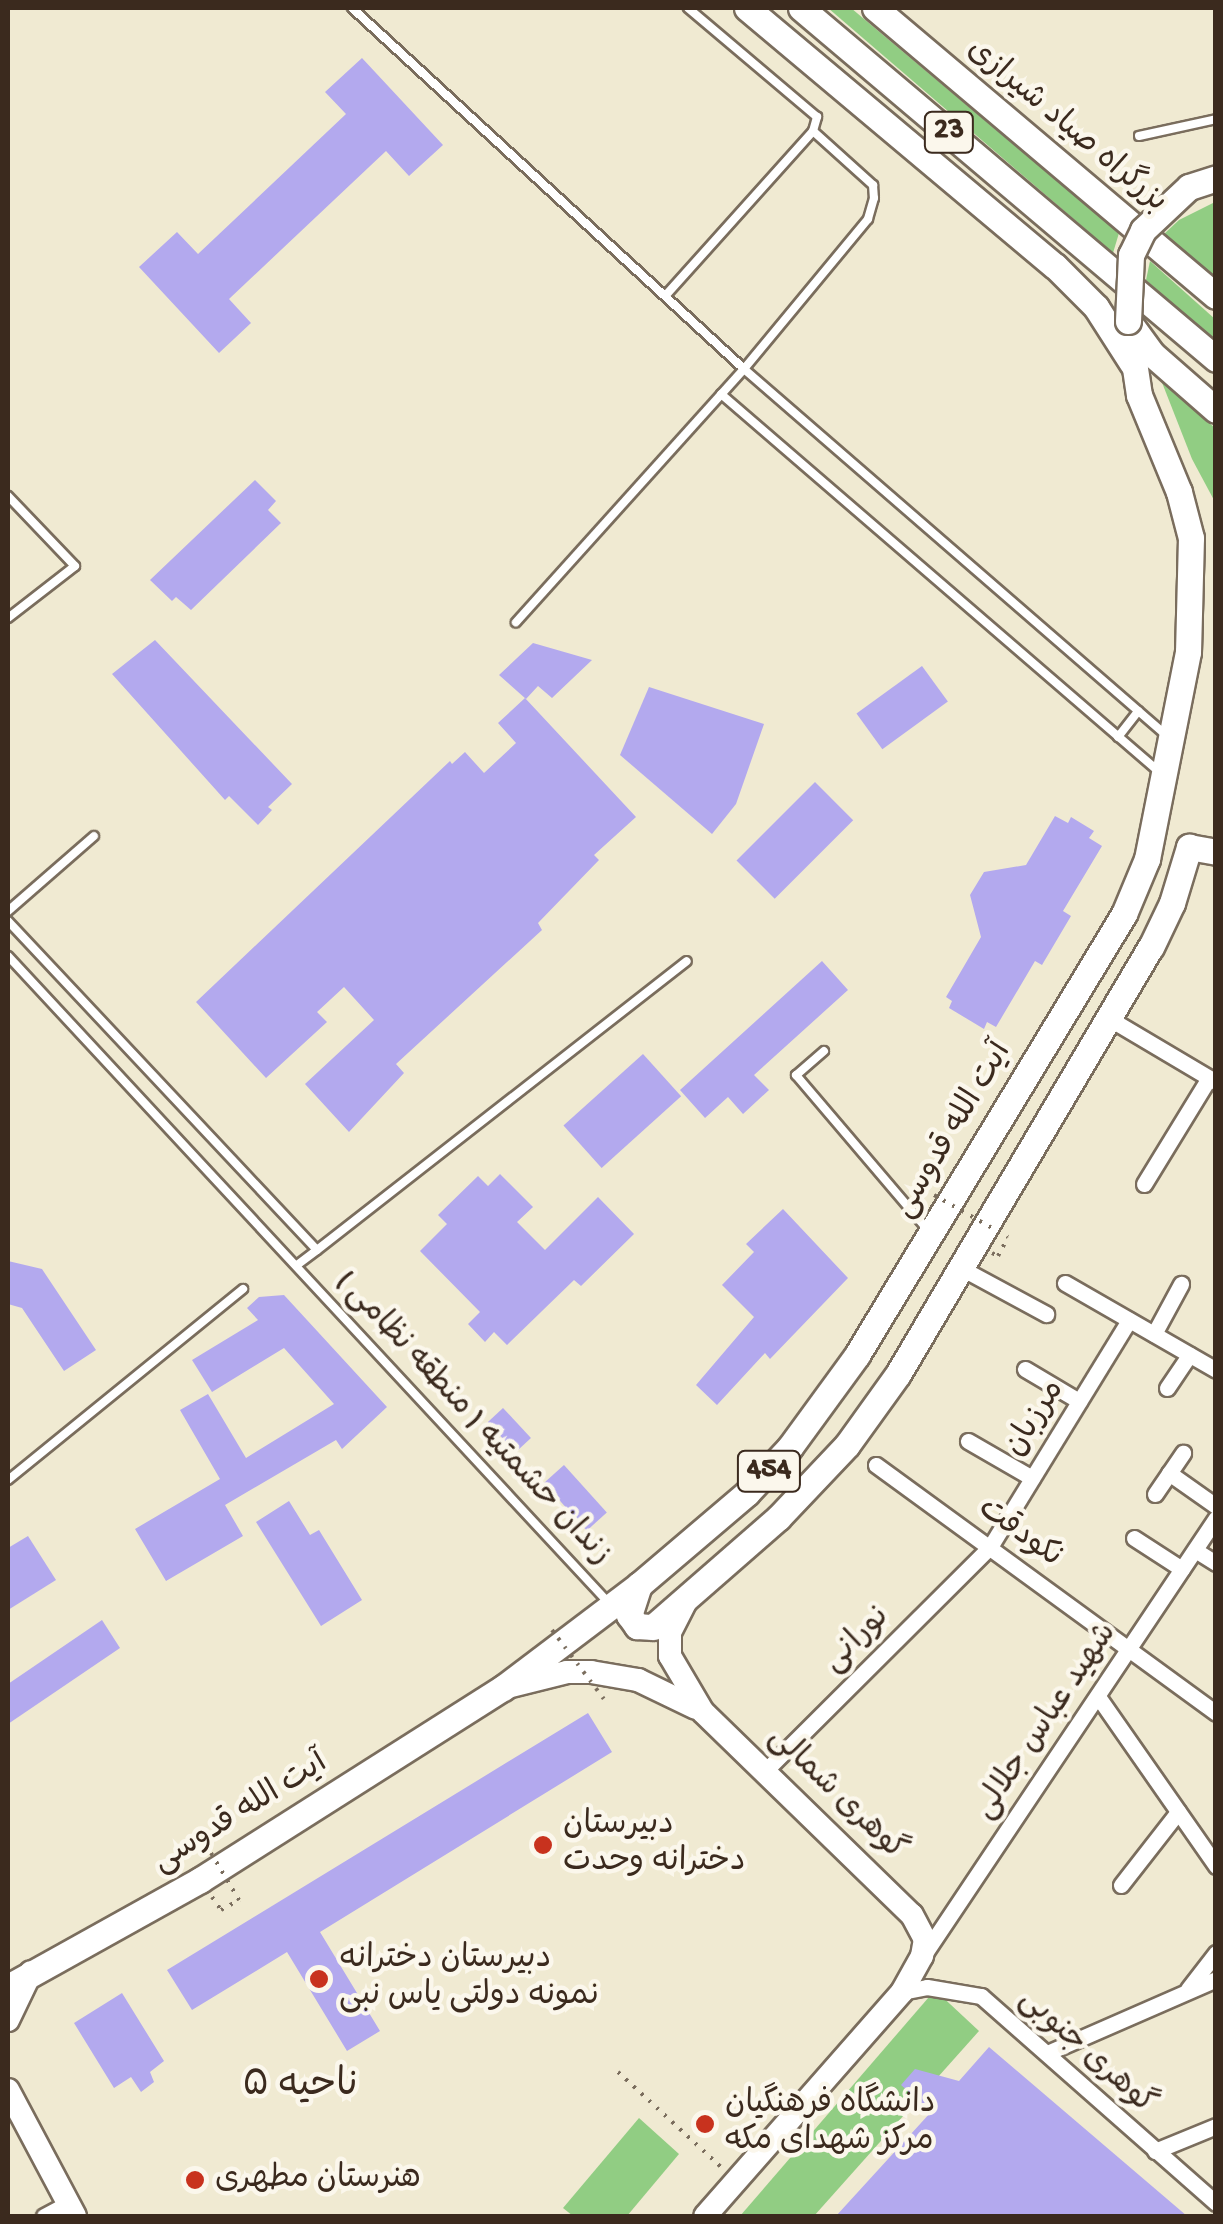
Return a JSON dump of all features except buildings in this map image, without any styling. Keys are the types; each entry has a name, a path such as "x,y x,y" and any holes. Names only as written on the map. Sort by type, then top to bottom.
{"main road":[{"path":"747,8 1056,266 1096,307 1132,363"},
{"name":"23","path":"801,8 1216,358"},
{"name":"بزرگراه صیاد شیرازی","path":"875,8 1216,296"},
{"path":"1132,363 1129,265 1143,230 1189,187 1216,178"},
{"path":"1128,320 1142,344 1216,410"},
{"name":"آیت الله قدوسی","path":"8,1987 200,1880 503,1688 639,1585 748,1493 790,1448 857,1354 1133,899 1147,859 1188,652 1192,569 1189,522 1140,395 1132,363"},
{"name":"454","path":"703,1712 670,1656 674,1621 692,1592 778,1518 848,1445 898,1374 1110,1018 1166,917 1188,846 1216,852"},
{"path":"639,1585 630,1616 644,1628 653,1627 692,1592"},
{"name":"آیت الله قدوسی","path":"503,1688 566,1672 616,1674 654,1686 703,1712"},
{"name":"گوهری شمالی","path":"703,1712 921,1927 922,1956"},
{"path":"704,2216 902,1992 922,1956"},
{"path":"8,2020 32,1972"},
{"path":"8,2090 71,2210"}],"street":[{"path":"1110,1018 1212,1080 1144,1184"},
{"path":"960,1268 1046,1314"},
{"path":"1064,1282 1216,1370"},
{"path":"1154,1334 1181,1284"},
{"name":"مرزبان","path":"990,1547 1129,1320"},
{"path":"1167,1388 1189,1355"},
{"path":"1025,1369 1079,1401"},
{"path":"968,1441 1032,1478"},
{"path":"1154,1494 1183,1453"},
{"name":"نکودقت","path":"876,1465 1216,1712"},
{"path":"1169,1473 1216,1506"},
{"name":"شهید عباس جلالی","path":"922,1956 1099,1698 1216,1518"},
{"path":"1134,1538 1182,1569"},
{"name":"نورانی","path":"765,1771 990,1547"},
{"path":"1195,1550 1216,1563"},
{"path":"1099,1698 1216,1866"},
{"path":"1121,1885 1178,1812"},
{"path":"1185,1992 1216,1952"},
{"path":"1047,2052 1216,1980"},
{"name":"گوهری جنوبی","path":"902,1992 927,1987 981,1996 1216,2203"},
{"path":"1155,2151 1216,2126"},
{"path":"44,2216 71,2210"}],"lane":[{"path":"352,8 744,369 1173,741"},
{"path":"666,295 813,131 817,117 688,8"},
{"path":"1139,136 1216,119"},
{"path":"516,622 744,369 868,219 873,186 813,131"},
{"path":"722,394 1165,777"},
{"path":"8,496 75,566 8,618"},
{"path":"1118,736 1138,712"},
{"path":"8,911 94,836"},
{"path":"8,921 317,1250"},
{"name":"زندان حشمتیه ( منطقه نظامی )","path":"8,956 611,1606"},
{"path":"296,1266 687,961"},
{"path":"824,1051 796,1075 930,1232"},
{"path":"8,1480 243,1289"}],"path":[{"path":"934,1195 1008,1237 998,1256"},
{"path":"552,1630 604,1699"},
{"path":"211,1853 238,1900 222,1910"},
{"path":"618,2072 736,2181"}],"green space":[{"path":"828,8 851,8 1119,233 1113,253"},
{"path":"1216,202 1215,278 1164,234 1179,220"},
{"path":"1150,261 1215,319 1215,342 1146,280"},
{"path":"1161,380 1215,428 1215,502 1192,459"},
{"path":"935,1990 979,2031 814,2216 740,2216"},
{"path":"639,2118 679,2154 627,2216 573,2216 563,2208"}],"place":[{"name":"دبیرستان دخترانه وحدت","path":"543,1845"},
{"name":"دبیرستان دخترانه نمونه دولتی یاس نبی","path":"319,1979"},
{"name":"دانشگاه فرهنگیان مرکز شهدای مکه","path":"705,2124"},
{"name":"هنرستان مطهری","path":"195,2180"}],"district":[{"name":"ناحیه ۵","path":"300,2088"}]}
